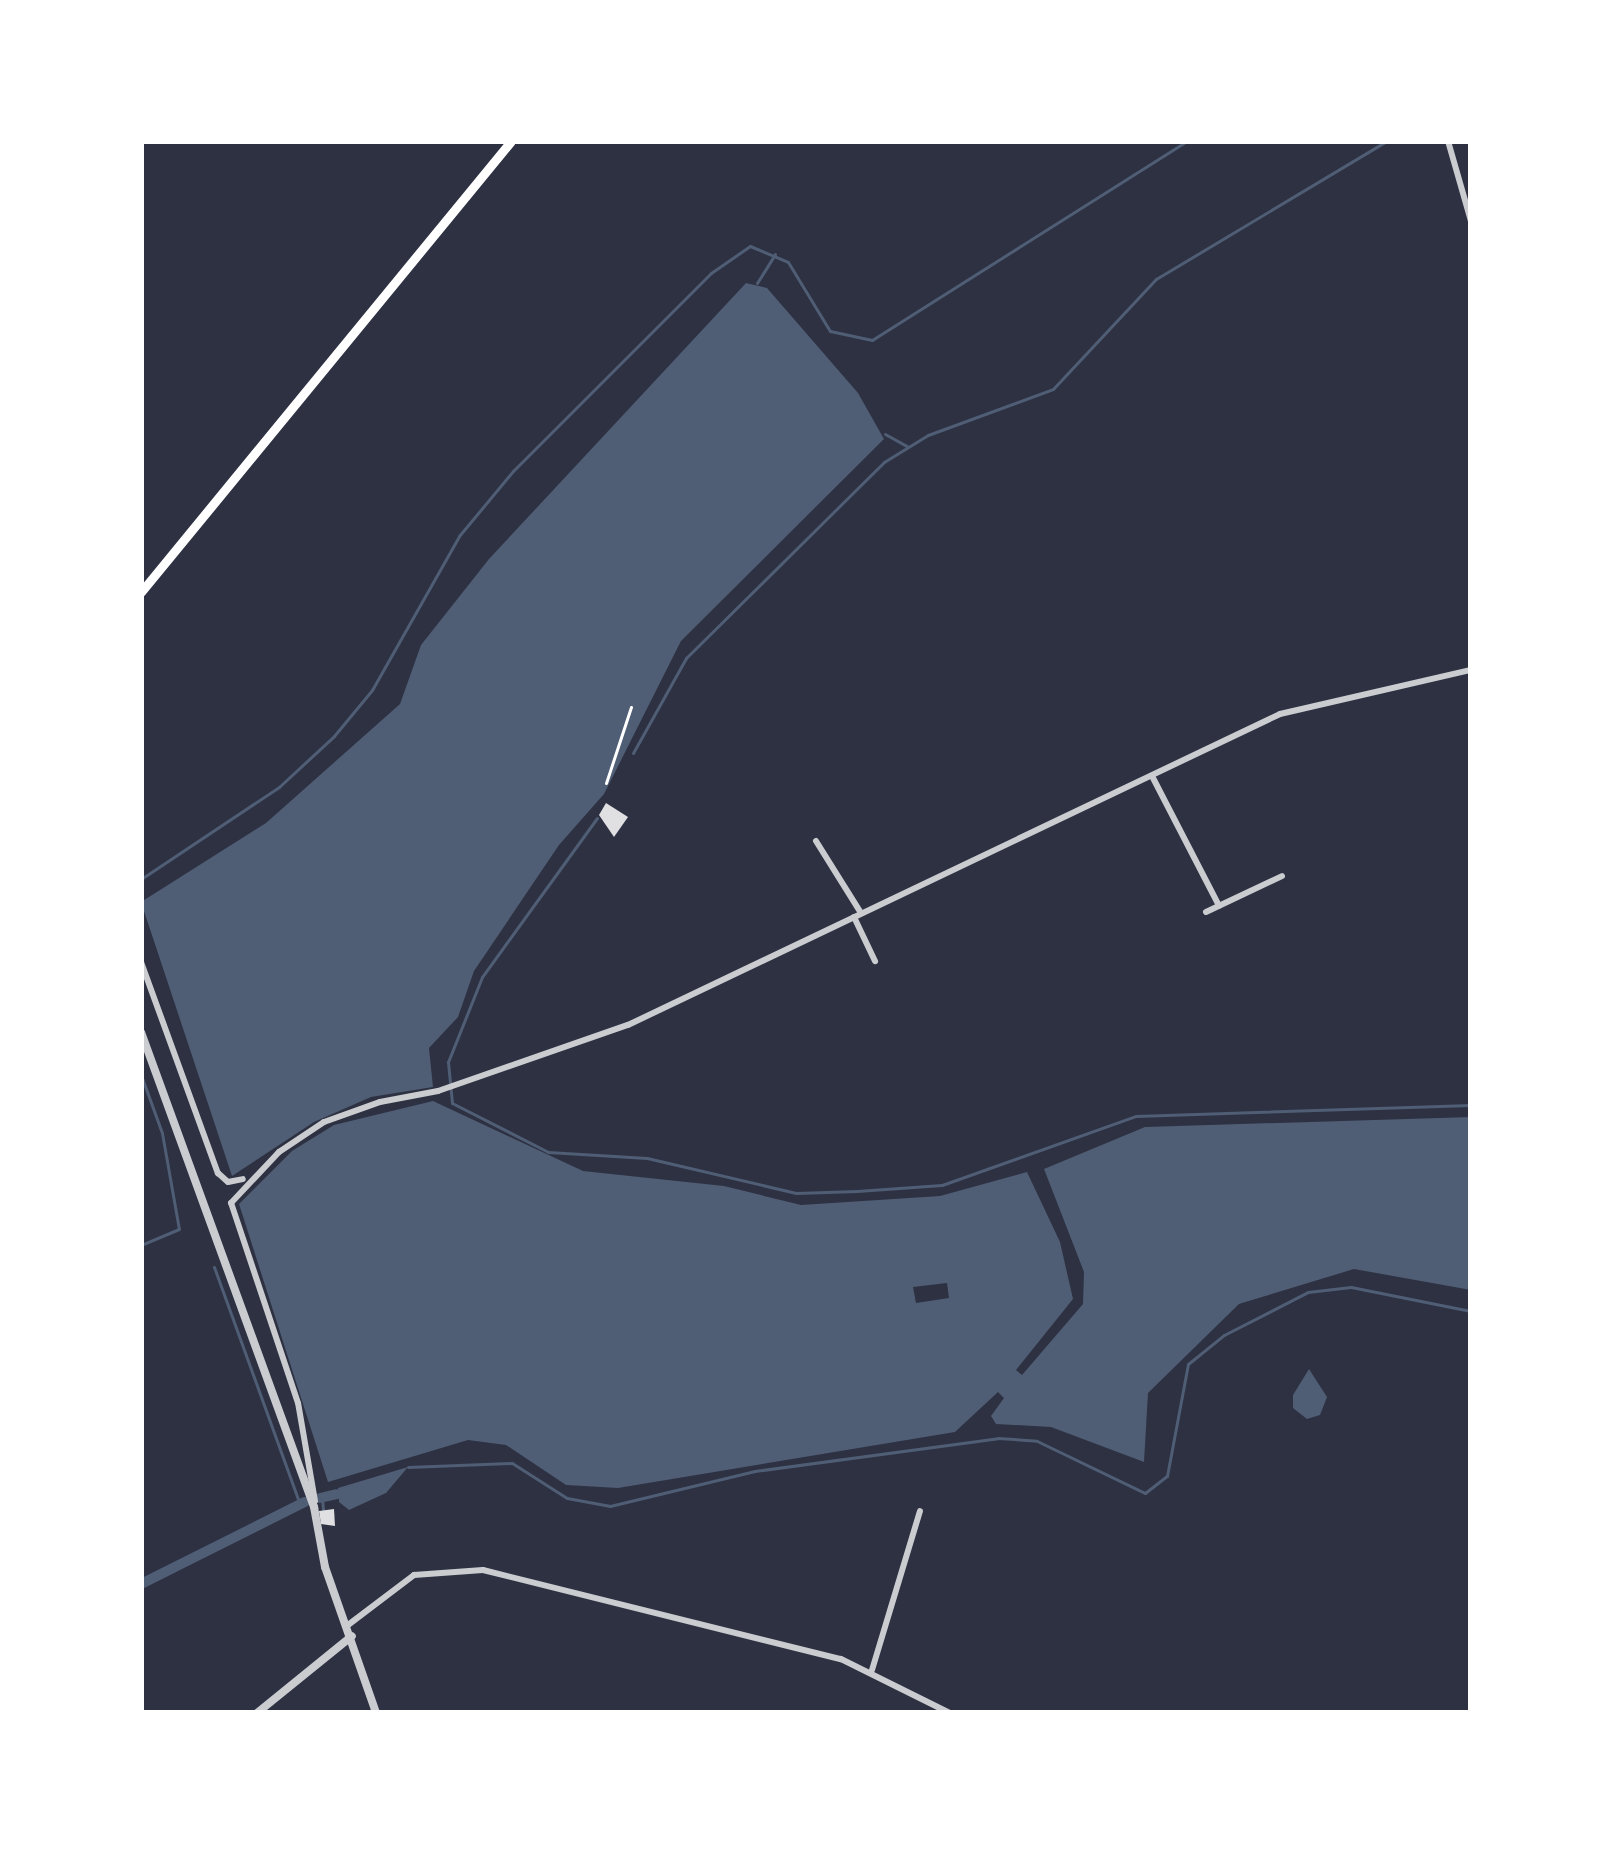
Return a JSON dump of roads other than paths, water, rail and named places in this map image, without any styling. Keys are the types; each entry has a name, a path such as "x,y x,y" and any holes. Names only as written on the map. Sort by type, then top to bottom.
{"main road":[{"path":"141,592 511,141"}],"street":[{"path":"1448,141 1471,221"},
{"path":"376,1713 325,1567 298,1403 232,1213 231,1196 247,1178 324,1122 452,1087 628,1025 1280,714 1471,670"},
{"path":"1151,776 1219,906"},
{"path":"816,841 857,915 875,961"},
{"path":"1205,912 1282,876"},
{"path":"141,962 218,1173 228,1182 247,1178"},
{"path":"141,1032 314,1507"},
{"path":"872,1670 920,1511"},
{"path":"257,1713 415,1575 467,1568 872,1670 950,1713"},
{"path":"276,1696 278,1713"}],"water":[{"path":"746,283 767,288 858,393 884,439 681,641 604,794 559,845 474,971 458,1017 429,1048 433,1087 371,1097 314,1122 232,1176 141,902 266,823 400,704 421,645 489,559"},
{"path":"433,1101 583,1171 724,1186 801,1205 940,1196 1027,1172 1060,1242 1073,1299 1016,1370 1022,1375 1083,1304 1084,1272 1044,1169 1145,1127 1471,1117 1471,1290 1354,1269 1239,1304 1148,1393 1144,1462 1051,1427 996,1424 991,1416 1004,1398 998,1392 955,1432 618,1488 566,1485 506,1445 468,1440 328,1482 239,1204 292,1151 334,1125","holes":["947,1283 949,1298 916,1303 913,1287"]},
{"path":"1309,1369 1327,1397 1320,1415 1307,1419 1293,1408 1293,1395"},
{"path":"408,1467 386,1493 349,1510 339,1502 338,1488"}],"waterway":[{"path":"141,879 279,787 334,736 372,690 459,536 513,471 711,273 750,246 788,262 830,331 872,340 1187,141"},
{"path":"633,753 686,658 884,462 928,435 1053,389 1156,279 1387,141"},
{"path":"757,283 775,254"},
{"path":"885,434 907,446"},
{"path":"597,818 482,977 448,1062 452,1103 548,1152 647,1158 796,1193 857,1191 942,1185 1136,1116 1471,1105"},
{"path":"141,1075 162,1133 179,1229 141,1245"},
{"path":"214,1267 300,1504"},
{"path":"408,1467 512,1463 567,1498 610,1506 755,1471 998,1438 1037,1441 1145,1493 1167,1476 1188,1364 1224,1335 1308,1292 1351,1287 1471,1311"},
{"path":"320,1498 337,1494"},
{"path":"322,1498 323,1510"},
{"path":"141,1584 305,1502"}]}
